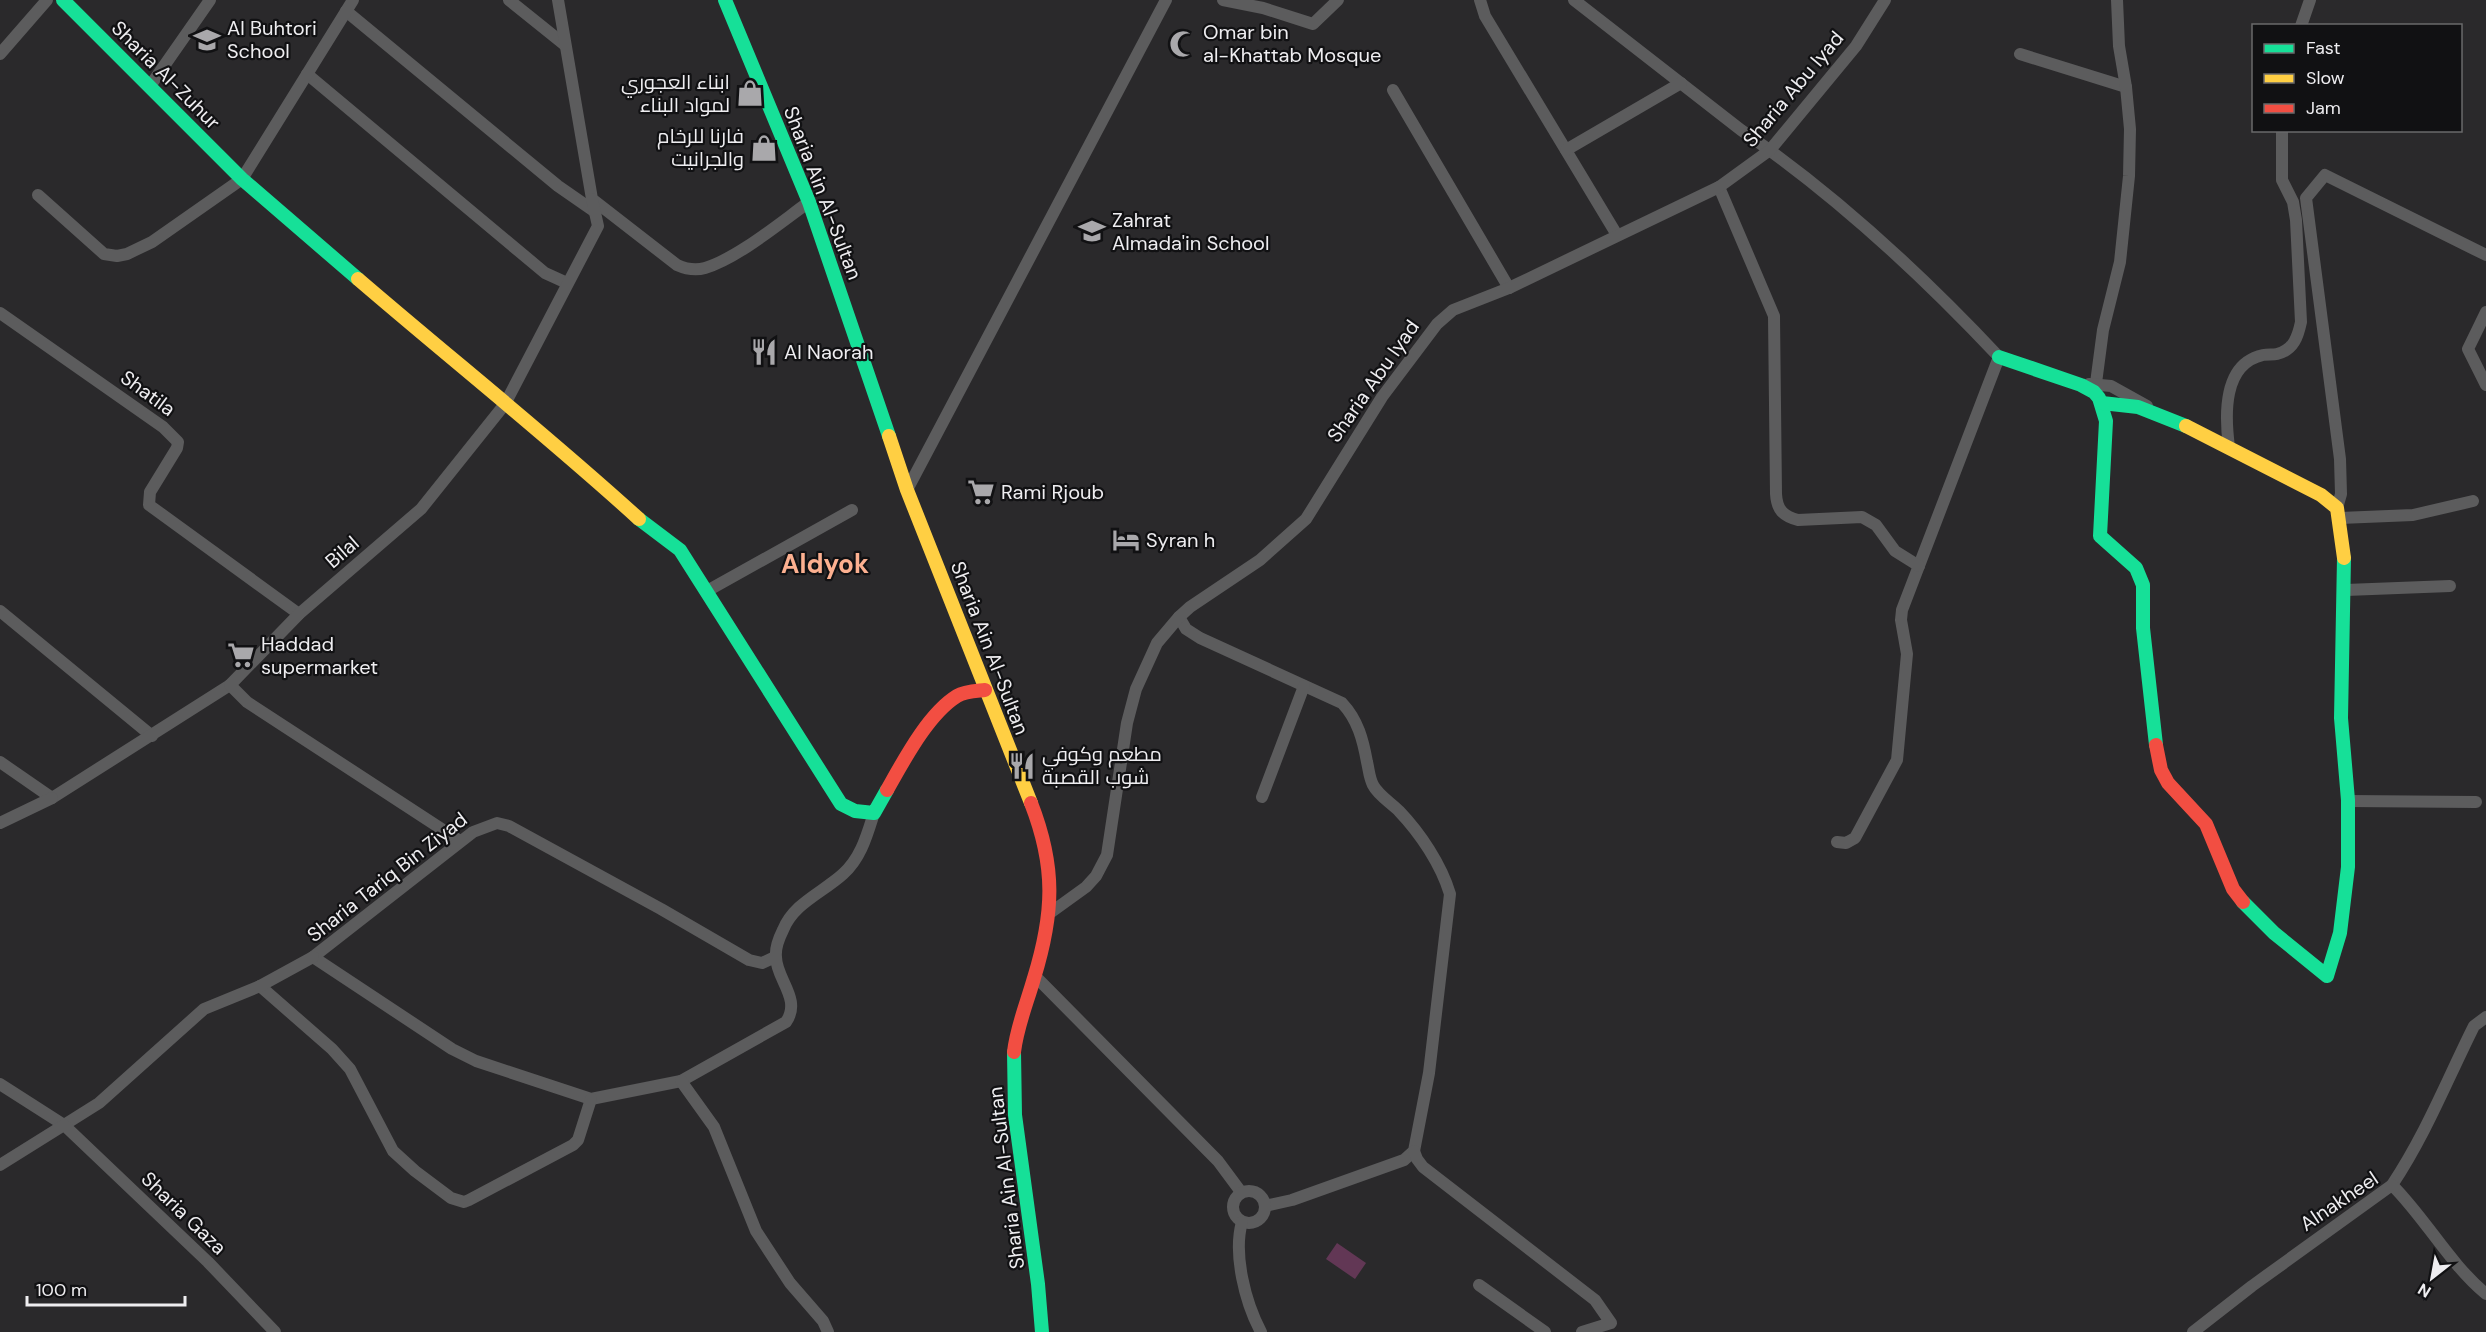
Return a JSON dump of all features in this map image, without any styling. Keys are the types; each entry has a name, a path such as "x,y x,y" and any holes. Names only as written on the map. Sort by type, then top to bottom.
{"street":[{"path":"0,54 47,0"},
{"name":"Sharia Al-Zuhur","path":"63,0 242,179 505,404 550,439 643,522 680,550 835,798 847,808 874,813"},
{"path":"150,86 210,0"},
{"path":"509,0 566,45"},
{"path":"558,0 598,226"},
{"path":"908,490 1166,0"},
{"path":"1223,0 1263,8 1313,24 1338,0"},
{"path":"1480,0 1485,16 1617,235"},
{"path":"1574,0 1770,150 1883,243 1944,298 1999,357 2081,385 2094,392 2102,403 2106,421 2100,536 2136,568 2143,585 2143,628 2153,729 2161,770 2168,783 2206,824 2233,889 2245,905 2274,933 2327,976 2344,924 2348,874 2348,801 2341,718 2346,590 2338,513 2341,494 2340,459 2306,198 2325,175 2486,255"},
{"name":"Sharia Abu Iyad","path":"1050,912 1086,887 1096,876 1107,855 1131,705 1157,643 1179,616 1260,561 1306,519 1382,397 1437,324 1453,310 1509,288 1719,187 1758,161 1770,150 1856,46 1885,0"},
{"path":"2096,383 2103,330 2120,262 2130,129 2119,46 2117,0"},
{"path":"2302,24 2310,0"},
{"name":"Sharia Ain Al-Sultan","path":"727,1 809,202 908,490 1038,822 1051,884 1050,912 1035,976 1016,1031 1013,1062 1015,1115 1038,1284 1042,1332"},
{"path":"38,195 95,249 104,254 117,256 152,242 242,179 349,5 558,186 617,218 677,265 690,270 706,268 748,246 809,202"},
{"path":"2020,54 2126,87"},
{"path":"307,74 545,273 567,283"},
{"path":"1566,150 1681,84"},
{"path":"1393,90 1509,288"},
{"path":"2229,447 2226,411 2227,396 2233,382 2240,370 2249,362 2263,355 2287,350 2298,336 2301,322 2296,220 2293,202 2282,180 2282,132"},
{"path":"1719,187 1774,316 1777,505 1788,517 1798,520 1853,516 1870,520 1895,551 1919,566"},
{"path":"598,226 602,221 617,218"},
{"name":"Bilal","path":"0,823 52,798 230,685 299,614 421,509 505,404 598,226"},
{"path":"2486,312 2468,349 2486,386"},
{"name":"Shatila","path":"0,313 164,427 174,437 178,442 177,448 150,492 149,506 299,614"},
{"path":"1837,842 1846,843 1855,838 1897,760 1907,654 1901,620 1902,610 1999,357"},
{"path":"2081,385 2096,383 2124,392 2157,414"},
{"path":"2102,403 2138,407 2229,447 2321,495 2338,513 2413,515 2473,501"},
{"path":"707,591 852,510"},
{"path":"2346,590 2450,586"},
{"path":"0,611 152,736"},
{"path":"1179,616 1186,629 1200,638 1342,703 1350,712 1363,742 1374,788 1401,813 1433,857 1442,870 1450,894 1429,1073 1414,1151 1404,1160 1292,1200 1265,1206"},
{"path":"230,685 247,702 460,841"},
{"path":"1262,797 1304,686"},
{"path":"776,957 778,943 789,917 850,866 865,840 874,813 899,770 942,710 956,696 985,690"},
{"path":"0,762 52,798"},
{"path":"2348,801 2476,802"},
{"name":"Sharia Tariq Bin Ziyad","path":"497,823 508,825 749,960 762,963 776,957 790,996 792,1011 786,1022 681,1081 591,1099 488,1065 460,1053 313,957 460,841 483,826 497,823"},
{"path":"0,1165 99,1103 204,1009 260,986 313,957"},
{"path":"1035,976 1218,1161 1241,1192"},
{"path":"260,986 332,1049 350,1069 393,1151 415,1171 457,1201 469,1200 573,1145 578,1140 591,1099"},
{"path":"2392,1185 2435,1112 2474,1026 2486,1017"},
{"path":"681,1081 714,1127 756,1231 790,1283 823,1321 828,1332"},
{"name":"Sharia Gaza","path":"0,1084 64,1125 208,1262 275,1332"},
{"path":"1414,1151 1423,1167 1596,1300 1611,1323 1582,1332"},
{"name":"Alnakheel","path":"2193,1332 2252,1286 2392,1185 2407,1199 2459,1266 2486,1294"},
{"path":"1241,1192 1257,1193 1265,1206 1258,1220 1242,1222 1233,1210 1234,1200 1241,1192"},
{"path":"1242,1222 1238,1236 1243,1277 1261,1332"},
{"path":"1479,1285 1545,1332"}],"shaded area":[{"path":"1337,1243 1366,1263 1355,1279 1326,1259"}],"traffic: fast":[{"path":"63,0 242,179 358,279"},
{"path":"725,0 809,202 889,436"},
{"path":"1999,357 2081,385 2094,392 2099,398 2106,421 2100,536 2136,568 2143,585 2143,628 2156,745"},
{"path":"2102,403 2138,407 2186,426"},
{"path":"639,519 680,550 841,804 855,811 874,813 887,790"},
{"path":"2243,902 2274,933 2327,976 2340,933 2348,867 2348,800 2341,718 2344,558"},
{"path":"1014,1052 1015,1115 1038,1284 1042,1332"}],"traffic: slow":[{"path":"358,279 639,519"},
{"path":"2186,426 2321,495 2337,508 2344,558"},
{"path":"889,436 907,490 1031,803"}],"traffic: jam":[{"path":"887,790 918,738 936,714 960,694 985,690"},
{"path":"2156,745 2161,770 2168,783 2206,824 2233,889 2243,902"},
{"path":"1014,1052 1041,954 1048,911 1049,890 1045,848 1031,803"}],"place":[{"name":"Al Buhtori School","path":"207,40"},
{"name":"Omar bin al-Khattab Mosque","path":"1183,44"},
{"name":"ابناء العجوري لمواد البناء","path":"750,93"},
{"name":"فارنا للرخام والجرانيت","path":"764,148"},
{"name":"Zahrat Almada'in School","path":"1092,231"},
{"name":"Al Naorah","path":"764,352"},
{"name":"Rami Rjoub","path":"981,492"},
{"name":"Syran h","path":"1126,540"},
{"name":"Haddad supermarket","path":"241,655"},
{"name":"مطعم وكوفي شوب القصبة","path":"1022,766"}],"district":[{"name":"Aldyok","path":"825,564"}]}
